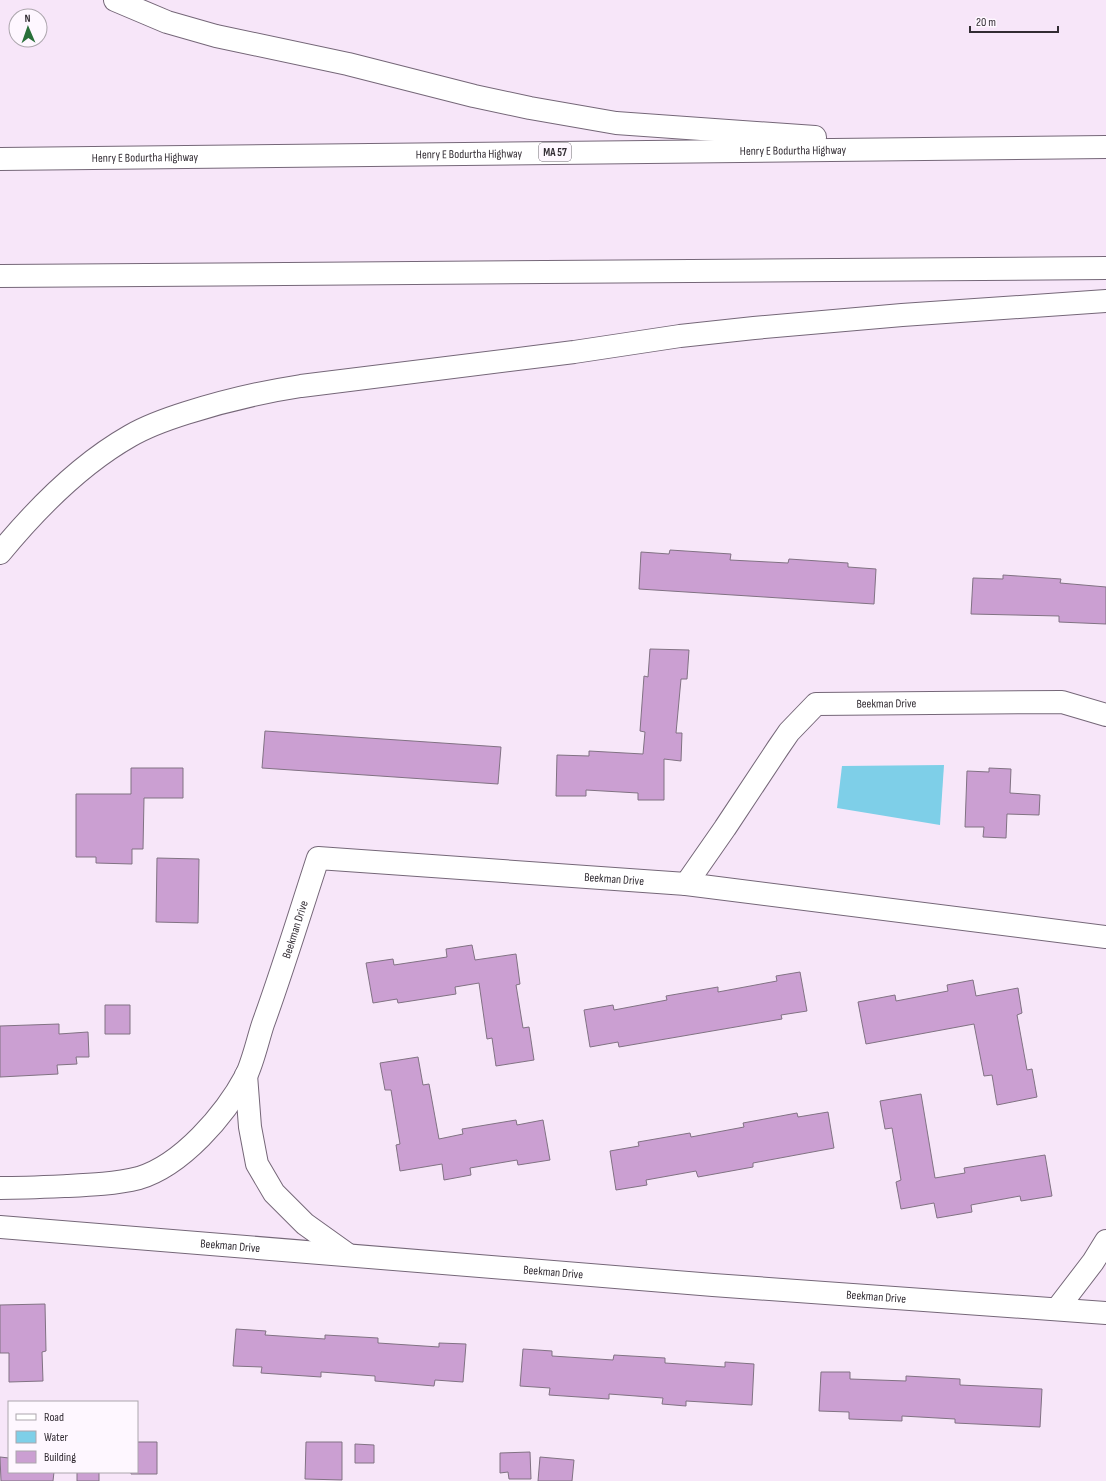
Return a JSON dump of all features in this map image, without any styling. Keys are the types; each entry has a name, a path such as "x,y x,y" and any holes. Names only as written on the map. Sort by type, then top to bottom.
{"main road":[{"path":"116,0 167,22 216,36 348,64 474,96 588,119 616,123 903,143 1026,148"},
{"name":"Henry E Bodurtha Highway","path":"2,159 1106,147"},
{"path":"3,276 1106,268"},
{"path":"0,553 18,531 53,494 110,447 131,435 166,419 210,405 260,393 301,386 542,356 680,336 910,314 1106,301"},
{"name":"Beekman Drive","path":"686,884 726,828 789,732 816,704 1062,702 1106,715"},
{"name":"Beekman Drive","path":"0,1188 118,1182 140,1178 176,1158 206,1132 223,1111 246,1075 318,858 686,884 1106,937"},
{"path":"246,1075 250,1128 257,1164 274,1193 305,1224 347,1254"},
{"name":"Beekman Drive","path":"0,1227 347,1254 713,1285 1106,1313"},
{"path":"1057,1309 1093,1262 1106,1241"}],"water":[{"path":"944,765 940,825 837,808 842,766"}],"building":[{"path":"670,550 731,554 730,560 788,563 789,559 848,563 848,567 876,569 874,604 639,589 641,552 669,554"},
{"path":"1003,575 1061,579 1060,583 1106,587 1106,624 1059,622 1059,616 971,614 973,578 1003,579"},
{"path":"650,649 689,650 687,679 681,679 676,733 682,733 681,761 664,759 664,800 638,800 638,793 586,790 586,796 556,796 557,755 589,756 589,751 643,754 645,732 640,731 644,676 648,677"},
{"path":"265,731 501,747 498,784 262,768"},
{"path":"131,768 183,768 183,798 144,798 143,849 132,849 132,864 96,863 96,857 76,857 76,794 131,794"},
{"path":"989,768 1011,769 1010,793 1040,795 1039,815 1007,814 1006,838 983,837 984,827 965,827 967,771 989,772"},
{"path":"157,858 199,859 198,923 156,922"},
{"path":"472,945 475,960 516,954 520,984 516,985 523,1028 529,1027 534,1060 496,1066 492,1038 487,1039 479,983 455,987 456,994 398,1003 397,999 373,1003 366,963 393,959 394,965 447,957 446,949"},
{"path":"800,972 807,1011 781,1015 782,1019 619,1047 618,1042 590,1047 584,1010 613,1005 614,1010 667,1000 666,996 718,987 718,992 777,981 776,976"},
{"path":"973,980 976,996 1018,988 1022,1013 1017,1015 1027,1070 1032,1069 1037,1097 997,1105 992,1075 984,1076 974,1024 866,1044 858,1002 895,995 896,1001 948,991 947,985"},
{"path":"105,1005 130,1005 130,1034 105,1034"},
{"path":"59,1024 59,1034 88,1032 89,1057 76,1057 77,1064 57,1065 58,1074 0,1077 0,1026"},
{"path":"418,1057 423,1085 429,1084 439,1139 463,1134 462,1129 516,1120 517,1125 543,1120 550,1160 518,1165 517,1160 470,1168 471,1175 444,1180 442,1164 400,1171 396,1145 400,1144 391,1090 385,1090 380,1063"},
{"path":"921,1094 935,1178 965,1173 964,1168 1045,1155 1052,1196 1021,1201 1020,1196 971,1205 972,1212 937,1218 934,1203 901,1209 896,1182 901,1180 892,1128 885,1129 880,1101"},
{"path":"828,1112 834,1148 753,1163 753,1167 698,1177 696,1171 646,1180 647,1185 616,1190 610,1151 639,1146 638,1142 690,1133 691,1137 744,1127 743,1123 797,1113 798,1117"},
{"path":"45,1304 46,1351 42,1352 43,1381 9,1382 9,1353 0,1353 0,1305"},
{"path":"236,1329 266,1331 265,1335 325,1339 325,1335 378,1338 378,1343 439,1347 439,1343 466,1344 463,1382 435,1380 434,1386 375,1381 375,1376 321,1372 321,1377 261,1373 262,1367 233,1366"},
{"path":"523,1349 552,1351 552,1356 613,1360 614,1355 665,1358 665,1363 725,1367 725,1362 754,1364 752,1405 686,1401 686,1406 662,1404 663,1398 609,1394 609,1399 549,1395 550,1388 520,1386"},
{"path":"821,1372 850,1372 850,1379 906,1381 906,1376 960,1379 960,1385 1042,1389 1040,1427 955,1423 955,1419 902,1416 902,1421 849,1419 849,1412 819,1411"},
{"path":"138,1442 157,1442 157,1474 131,1474 138,1473"},
{"path":"306,1442 342,1442 342,1480 305,1479"},
{"path":"355,1444 374,1445 374,1463 355,1463"},
{"path":"530,1452 531,1479 509,1479 508,1472 500,1473 500,1453"},
{"path":"0,1457 8,1458 8,1473 54,1473 53,1481 1,1481"},
{"path":"540,1457 574,1460 572,1481 538,1481"},
{"path":"77,1473 99,1473 99,1481 77,1481"}]}
